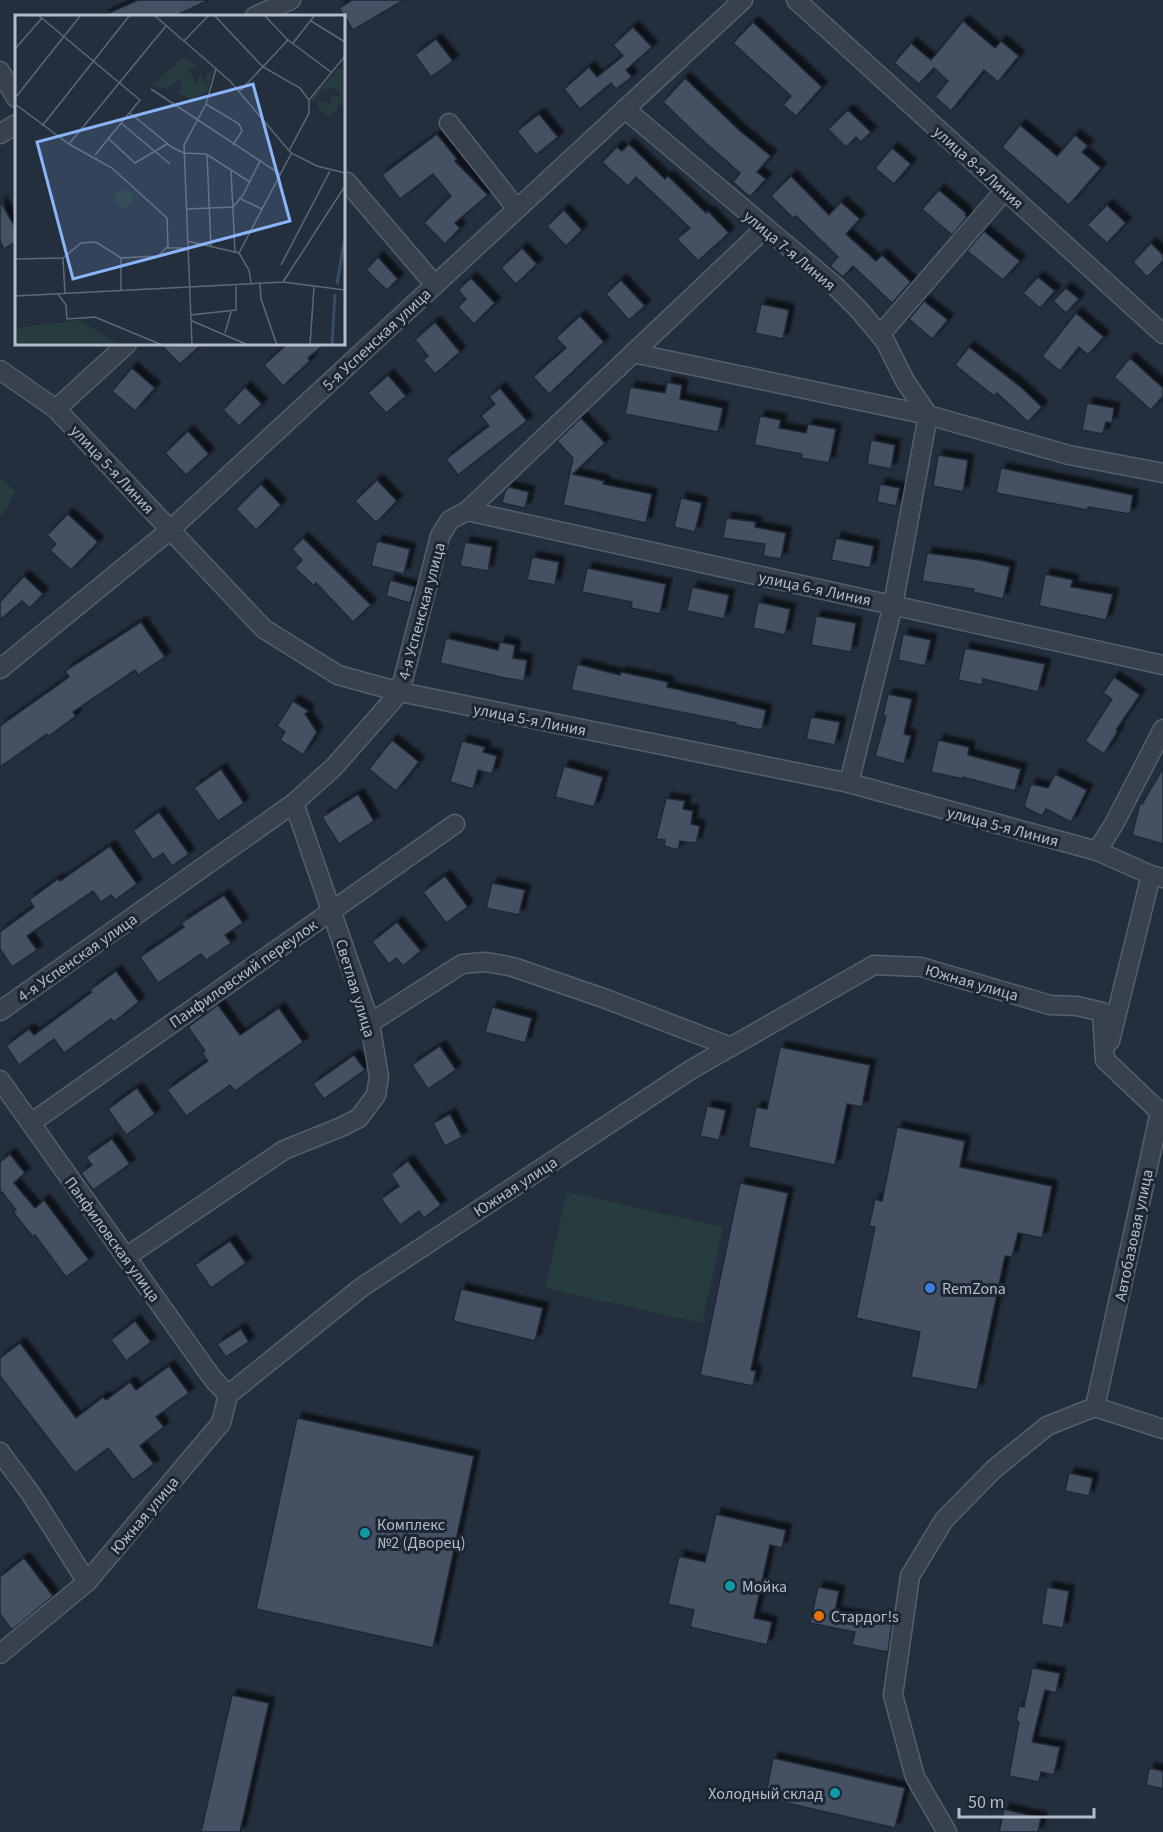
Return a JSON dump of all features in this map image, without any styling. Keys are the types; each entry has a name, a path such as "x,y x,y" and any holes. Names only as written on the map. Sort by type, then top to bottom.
{"street":[{"path":"257,15 291,0"},
{"name":"5-я Успенская улица","path":"0,669 170,530 743,0"},
{"name":"улица 8-я Линия","path":"796,0 1163,334"},
{"path":"0,71 15,96"},
{"name":"улица 7-я Линия","path":"625,110 834,285 880,334 905,381 928,415"},
{"path":"449,123 517,209"},
{"path":"0,134 15,125"},
{"path":"345,183 347,182 435,285"},
{"path":"880,334 1005,190"},
{"name":"4-я Успенская улица","path":"0,1011 294,803 334,767 400,692 440,536 450,520 467,511 765,228"},
{"path":"56,410 126,345"},
{"path":"633,353 928,415 1069,455 1163,473"},
{"name":"улица 5-я Линия","path":"0,370 56,410 264,629 338,675 400,692 849,783 1097,851 1157,877"},
{"path":"849,783 893,605 928,415"},
{"name":"улица 6-я Линия","path":"467,511 1163,665"},
{"path":"1097,851 1114,824 1163,729"},
{"name":"Светлая улица","path":"126,1257 284,1150 359,1118 376,1095 379,1077 370,1023 294,803"},
{"name":"Панфиловский переулок","path":"31,1124 455,824"},
{"path":"1105,1060 1157,877"},
{"path":"370,1023 462,964 486,962 513,968 606,999 731,1047"},
{"name":"Южная улица","path":"0,1654 87,1582 221,1423 228,1395 362,1287 692,1070 874,965 921,967 1050,1005 1077,1006 1102,1012 1105,1060"},
{"name":"Автобазовая улица","path":"1095,1407 1160,1112 1105,1060"},
{"name":"Панфиловская улица","path":"0,1080 213,1379 228,1395"},
{"path":"948,1832 915,1777 893,1695 910,1576 944,1520 993,1470 1047,1426 1095,1407 1163,1429"},
{"path":"0,1452 31,1494 87,1582"}],"green space":[{"path":"0,479 15,490 7,509 0,517"},
{"path":"567,1192 723,1227 702,1323 545,1288"}],"building":[{"path":"138,0 209,0 177,15 104,15"},
{"path":"352,0 404,0 353,30 339,8"},
{"path":"963,21 995,48 1001,41 1019,56 998,82 984,70 951,111 935,97 948,81 934,68 919,84 894,63 911,43 931,60"},
{"path":"753,22 822,87 796,116 783,105 791,96 733,43"},
{"path":"633,27 652,47 626,70 632,77 616,89 611,83 580,109 564,89 589,67 597,77 623,56 613,45"},
{"path":"436,39 453,61 431,77 415,55"},
{"path":"685,78 739,130 771,156 757,172 766,179 750,197 733,182 740,173 663,102"},
{"path":"848,110 871,132 861,142 856,137 846,147 828,129"},
{"path":"539,114 558,137 536,155 517,131"},
{"path":"1020,125 1057,156 1075,135 1088,146 1082,152 1101,168 1069,205 1002,147"},
{"path":"437,134 457,159 455,161 488,195 455,223 460,228 445,244 424,223 451,196 433,174 400,199 382,175"},
{"path":"629,144 665,179 668,176 706,213 708,211 729,233 698,261 677,239 690,228 636,177 628,186 602,162 617,147 622,151"},
{"path":"892,148 911,164 894,184 875,168"},
{"path":"791,176 829,215 841,202 860,219 846,234 876,261 882,255 911,282 892,303 853,266 843,277 830,266 838,257 796,216 793,218 771,196"},
{"path":"939,190 966,213 967,217 952,235 922,209"},
{"path":"0,201 15,227 15,243 4,249 0,241"},
{"path":"1107,205 1126,223 1107,243 1087,225"},
{"path":"564,210 582,230 566,246 547,226"},
{"path":"984,231 1020,261 1003,280 967,251"},
{"path":"1151,243 1163,255 1163,261 1147,277 1133,262"},
{"path":"522,248 537,264 516,284 501,268"},
{"path":"378,257 398,279 387,290 366,270"},
{"path":"1038,277 1055,291 1040,308 1023,293"},
{"path":"471,278 495,303 474,324 458,307 466,299 458,290"},
{"path":"621,280 645,306 629,320 606,294"},
{"path":"1066,288 1079,299 1066,313 1053,301"},
{"path":"924,301 948,320 932,339 909,319"},
{"path":"761,304 789,310 783,339 755,333"},
{"path":"1076,313 1104,337 1088,355 1079,347 1060,371 1042,356"},
{"path":"580,316 604,342 549,394 533,377 566,348 556,338"},
{"path":"435,322 460,352 435,374 423,360 428,356 415,340"},
{"path":"161,345 201,345 180,364"},
{"path":"286,345 324,345 308,358 310,361 283,386 264,365"},
{"path":"969,347 1021,387 1042,407 1028,422 997,393 994,396 955,365"},
{"path":"1130,358 1163,388 1163,396 1151,410 1114,377"},
{"path":"132,368 155,388 135,411 112,391"},
{"path":"388,375 406,396 386,413 368,393"},
{"path":"667,382 682,385 680,399 723,408 718,432 625,414 630,387 665,393"},
{"path":"245,387 262,404 239,426 223,410"},
{"path":"500,388 527,421 458,475 446,459 489,426 481,416 495,404 489,397"},
{"path":"1087,403 1114,408 1112,423 1106,422 1103,434 1082,430"},
{"path":"760,416 781,420 779,428 806,433 808,424 836,429 829,463 801,458 802,454 754,445"},
{"path":"581,418 605,443 573,474 604,481 603,484 652,494 646,523 563,505 573,458 557,441"},
{"path":"188,431 209,454 186,475 165,453"},
{"path":"871,440 895,445 891,469 867,464"},
{"path":"938,455 968,460 963,492 933,486"},
{"path":"1001,468 1133,495 1130,514 1088,507 1088,510 996,493"},
{"path":"377,480 397,501 376,523 355,501"},
{"path":"261,484 281,505 256,530 236,509"},
{"path":"880,484 900,488 896,506 877,502"},
{"path":"509,487 529,492 525,508 502,503 505,491"},
{"path":"681,498 702,503 695,532 674,527"},
{"path":"68,514 98,542 71,570 50,550 56,544 47,535"},
{"path":"726,518 756,522 755,527 786,533 781,559 763,556 765,544 723,538"},
{"path":"303,538 371,605 353,622 316,583 314,586 295,568 302,560 292,549"},
{"path":"836,538 874,546 870,568 831,560"},
{"path":"377,541 410,549 404,574 371,566"},
{"path":"465,542 492,547 488,571 460,566"},
{"path":"927,553 980,560 1010,567 1003,599 973,592 974,589 922,581"},
{"path":"532,557 559,562 555,585 527,580"},
{"path":"587,568 666,584 660,614 631,608 632,602 582,592"},
{"path":"1045,574 1073,580 1071,587 1113,594 1106,620 1039,606"},
{"path":"24,576 43,594 30,608 22,601 0,620 0,602"},
{"path":"390,580 415,587 410,603 386,596"},
{"path":"692,587 729,595 724,619 687,611"},
{"path":"758,602 790,609 785,635 753,628"},
{"path":"816,616 856,623 851,652 811,645"},
{"path":"141,622 165,657 138,675 135,670 73,712 76,716 49,736 47,734 0,767 0,726 69,677 65,671"},
{"path":"903,634 931,640 925,666 898,660"},
{"path":"446,638 498,650 500,642 515,645 513,658 527,660 524,681 440,663"},
{"path":"965,648 1045,664 1038,692 983,679 982,685 958,680"},
{"path":"577,664 620,675 621,672 668,682 667,687 766,710 762,730 571,690"},
{"path":"1114,677 1140,695 1116,730 1118,731 1104,754 1085,741 1112,699 1103,693"},
{"path":"888,694 912,699 904,734 911,736 904,764 875,756 886,716 883,715"},
{"path":"293,701 309,711 305,714 317,732 303,755 280,740 285,732 277,726"},
{"path":"811,717 840,722 835,745 806,739"},
{"path":"392,740 419,762 396,791 369,769"},
{"path":"938,740 969,747 968,755 1021,769 1015,791 963,777 963,779 931,772"},
{"path":"462,741 485,747 483,752 497,756 492,774 478,770 473,789 450,782"},
{"path":"564,766 603,777 594,807 555,797"},
{"path":"1163,768 1163,844 1132,835 1140,803 1142,804"},
{"path":"221,769 244,803 218,821 194,788"},
{"path":"1055,774 1087,790 1071,822 1046,809 1042,816 1024,807 1031,784 1048,788"},
{"path":"358,794 374,821 339,844 322,817"},
{"path":"666,798 685,801 683,809 693,811 691,824 700,826 696,843 680,841 678,850 664,846 665,840 656,839"},
{"path":"159,812 189,854 172,866 163,853 153,860 133,831"},
{"path":"110,846 137,884 115,900 111,895 101,902 93,891 27,936 37,950 12,967 0,949 0,932 34,907 29,900"},
{"path":"445,876 468,907 446,923 423,892"},
{"path":"492,883 525,890 519,915 486,908"},
{"path":"224,895 243,923 225,935 231,943 206,960 201,954 158,983 140,957 184,927 181,923"},
{"path":"397,922 421,951 403,966 396,958 389,964 372,942"},
{"path":"116,971 139,1002 114,1022 111,1019 64,1053 54,1039 19,1065 6,1046 29,1029 34,1035"},
{"path":"218,1005 240,1035 279,1008 303,1042 235,1091 230,1085 186,1116 167,1090 208,1061 202,1053 205,1051 188,1027"},
{"path":"492,1007 532,1018 525,1043 485,1032"},
{"path":"440,1046 456,1070 428,1089 412,1065"},
{"path":"780,1047 870,1065 862,1107 847,1104 835,1165 748,1147 756,1107 767,1109"},
{"path":"354,1055 365,1070 324,1099 313,1084"},
{"path":"137,1088 155,1114 126,1135 108,1109"},
{"path":"707,1106 726,1110 719,1140 700,1136"},
{"path":"450,1114 462,1137 445,1146 433,1123"},
{"name":"RemZona","path":"897,1127 965,1141 960,1167 1052,1186 1042,1238 1018,1233 1012,1257 1005,1256 977,1390 911,1377 920,1332 856,1318 875,1227 869,1226 875,1199 882,1201"},
{"path":"112,1139 130,1164 93,1190 81,1173 92,1165 86,1157"},
{"path":"10,1154 25,1173 14,1183 35,1208 44,1200 89,1260 66,1277 35,1235 33,1237 13,1212 16,1210 2,1192 0,1194 0,1162"},
{"path":"408,1161 441,1205 424,1218 419,1211 400,1225 381,1199 399,1186 391,1174"},
{"path":"740,1183 788,1193 751,1370 756,1371 753,1386 700,1375"},
{"path":"230,1241 246,1263 211,1288 195,1265"},
{"path":"461,1289 543,1308 535,1341 453,1321"},
{"path":"135,1321 151,1342 126,1361 111,1340"},
{"path":"241,1329 249,1342 226,1357 217,1344"},
{"path":"20,1343 76,1418 103,1397 106,1400 130,1382 136,1390 169,1366 189,1393 156,1417 164,1427 140,1446 154,1464 133,1480 108,1448 75,1473 0,1376 0,1358"},
{"name":"Комплекс №2 (Дворец)","path":"297,1418 474,1456 433,1648 256,1609"},
{"path":"1069,1473 1093,1478 1089,1496 1065,1491"},
{"name":"Мойка","path":"716,1514 786,1530 782,1548 770,1545 754,1618 772,1622 767,1645 690,1627 694,1610 668,1604 679,1556 705,1562"},
{"path":"24,1558 53,1596 12,1630 0,1614 0,1577"},
{"path":"818,1587 839,1591 835,1612 892,1623 888,1652 852,1645 855,1632 810,1623"},
{"path":"1047,1587 1069,1591 1063,1628 1041,1624"},
{"path":"1032,1668 1060,1673 1056,1693 1045,1690 1032,1742 1060,1747 1054,1775 1041,1772 1039,1782 1009,1776 1019,1722 1016,1721 1019,1706 1024,1707"},
{"path":"232,1695 269,1703 240,1832 201,1832"},
{"name":"Холодный склад","path":"773,1758 905,1788 895,1828 765,1798"},
{"path":"1149,1768 1163,1771 1163,1789 1146,1785"},
{"path":"1004,1809 1041,1818 1038,1832 999,1832"}],"place":[{"name":"RemZona","path":"930,1288"},
{"name":"Комплекс №2 (Дворец)","path":"365,1533"},
{"name":"Мойка","path":"730,1586"},
{"name":"Стардог!s","path":"819,1616"},
{"name":"Холодный склад","path":"835,1793"}]}
